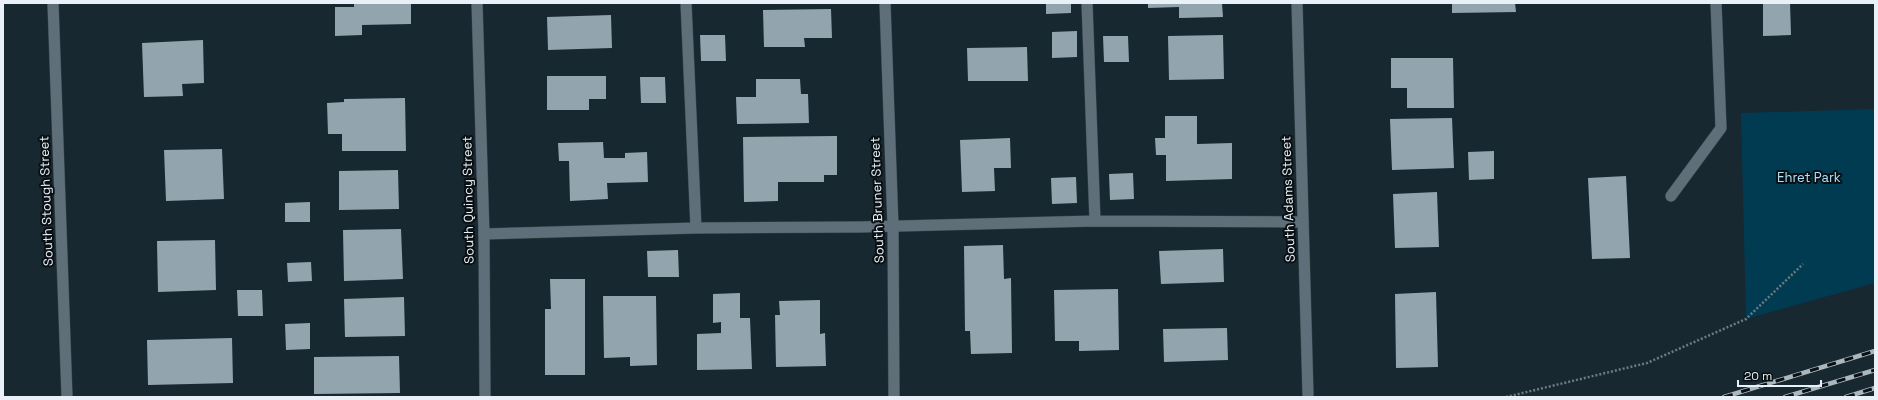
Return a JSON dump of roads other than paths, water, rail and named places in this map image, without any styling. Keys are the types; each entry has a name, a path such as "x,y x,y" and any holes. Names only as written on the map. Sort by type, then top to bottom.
{"street":[{"name":"South Stough Street","path":"53,3 67,397"},
{"name":"South Quincy Street","path":"477,3 484,234 485,397"},
{"path":"686,3 696,228"},
{"name":"South Bruner Street","path":"885,3 892,226 894,397"},
{"path":"1087,3 1095,221"},
{"name":"South Adams Street","path":"1297,3 1308,394"},
{"path":"1671,196 1722,128 1716,3"},
{"path":"484,234 696,228 892,226 1095,221 1303,222"}],"railway":[{"path":"1724,397 1875,351"},
{"path":"1785,397 1875,370"},
{"path":"1846,397 1875,388"}],"park label":[{"name":"Ehret Park","path":"1809,177"}]}
